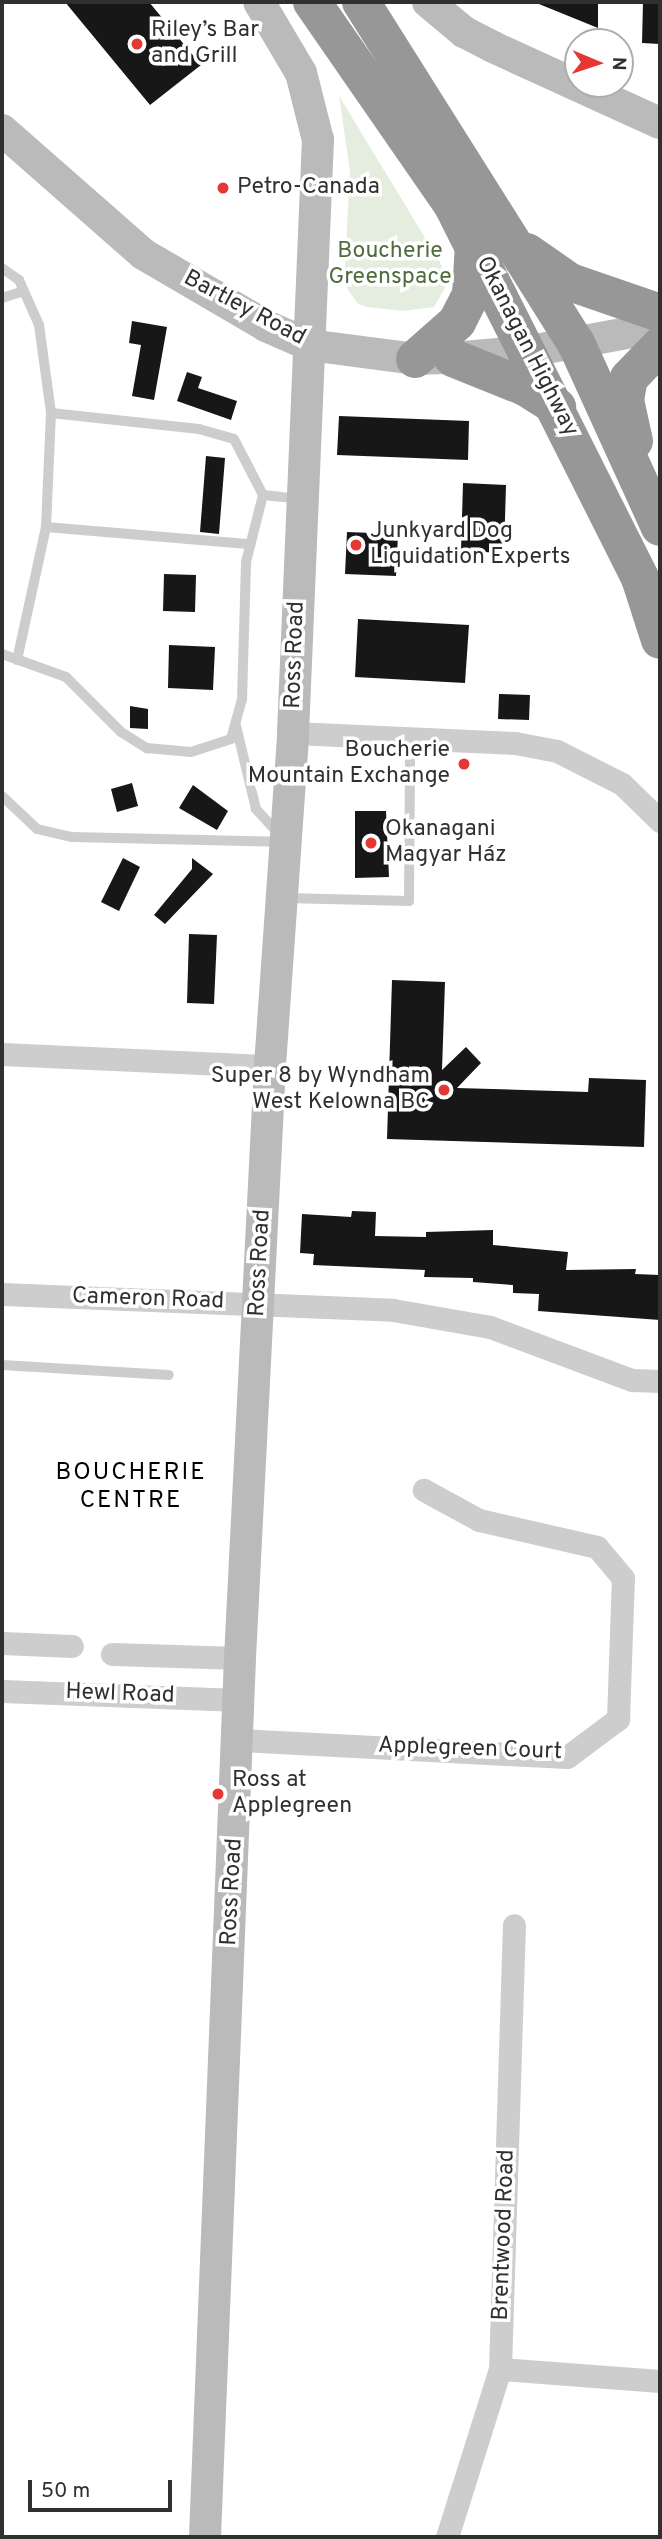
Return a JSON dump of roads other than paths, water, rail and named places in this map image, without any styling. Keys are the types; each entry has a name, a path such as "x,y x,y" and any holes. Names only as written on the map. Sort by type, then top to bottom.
{"highway":[{"name":"Okanagan Highway","path":"312,2 453,206 530,351 640,578 660,640"},
{"name":"Okanagan Highway","path":"361,2 576,343 653,511"},
{"path":"514,243 570,282 660,313"},
{"path":"415,359 457,322 471,295 474,246"},
{"path":"653,511 625,400 629,377 660,345"},
{"path":"453,358 513,382 557,407"}],"street":[{"name":"Ross Road","path":"205,2537 240,1740 240,1658 270,1066 293,733 317,140 301,73 259,2"},
{"path":"428,2 464,32 660,124"},
{"name":"Bartley Road","path":"2,130 143,254 266,326 309,345 415,359 453,358 530,351 660,327"},
{"path":"293,733 515,743 557,751 622,784 660,821"},
{"path":"2,1054 270,1066"},
{"name":"Cameron Road","path":"2,1294 393,1310 490,1327 632,1380 660,1381"},
{"name":"Applegreen Court","path":"240,1740 567,1758 618,1719 622,1578 597,1547 479,1520 424,1490"},
{"name":"Hewl Road","path":"2,1643 72,1646"},
{"name":"Hewl Road","path":"112,1654 240,1658"},
{"name":"Hewl Road","path":"2,1691 239,1700"},
{"name":"Brentwood Road","path":"447,2537 500,2369 514,1924"},
{"path":"500,2369 660,2381"}],"lane":[{"path":"2,268 19,280 39,325 51,413 47,527 18,660"},
{"path":"2,298 24,291"},
{"path":"2,654 66,677 121,732 147,748 191,752 231,739 242,699 246,562 263,495 234,439 199,429 51,413"},
{"path":"263,495 303,499"},
{"path":"47,527 250,544"},
{"path":"235,723 256,809 286,842"},
{"path":"282,898 409,901 410,738"},
{"path":"2,796 37,829 72,837 286,842"},
{"path":"2,1365 169,1375"}],"place":[{"name":"Riley’s Bar and Grill","path":"137,44"},
{"name":"Petro-Canada","path":"223,188"},
{"name":"Junkyard Dog Liquidation Experts","path":"356,545"},
{"name":"Boucherie Mountain Exchange","path":"464,764"},
{"name":"Okanagani Magyar Ház","path":"371,843"},
{"name":"Super 8 by Wyndham West Kelowna BC","path":"444,1090"},
{"name":"Ross at Applegreen","path":"218,1794"}],"district":[{"name":"BOUCHERIE CENTRE","path":"131,1488"}],"park label":[{"name":"Boucherie Greenspace","path":"390,265"}]}
